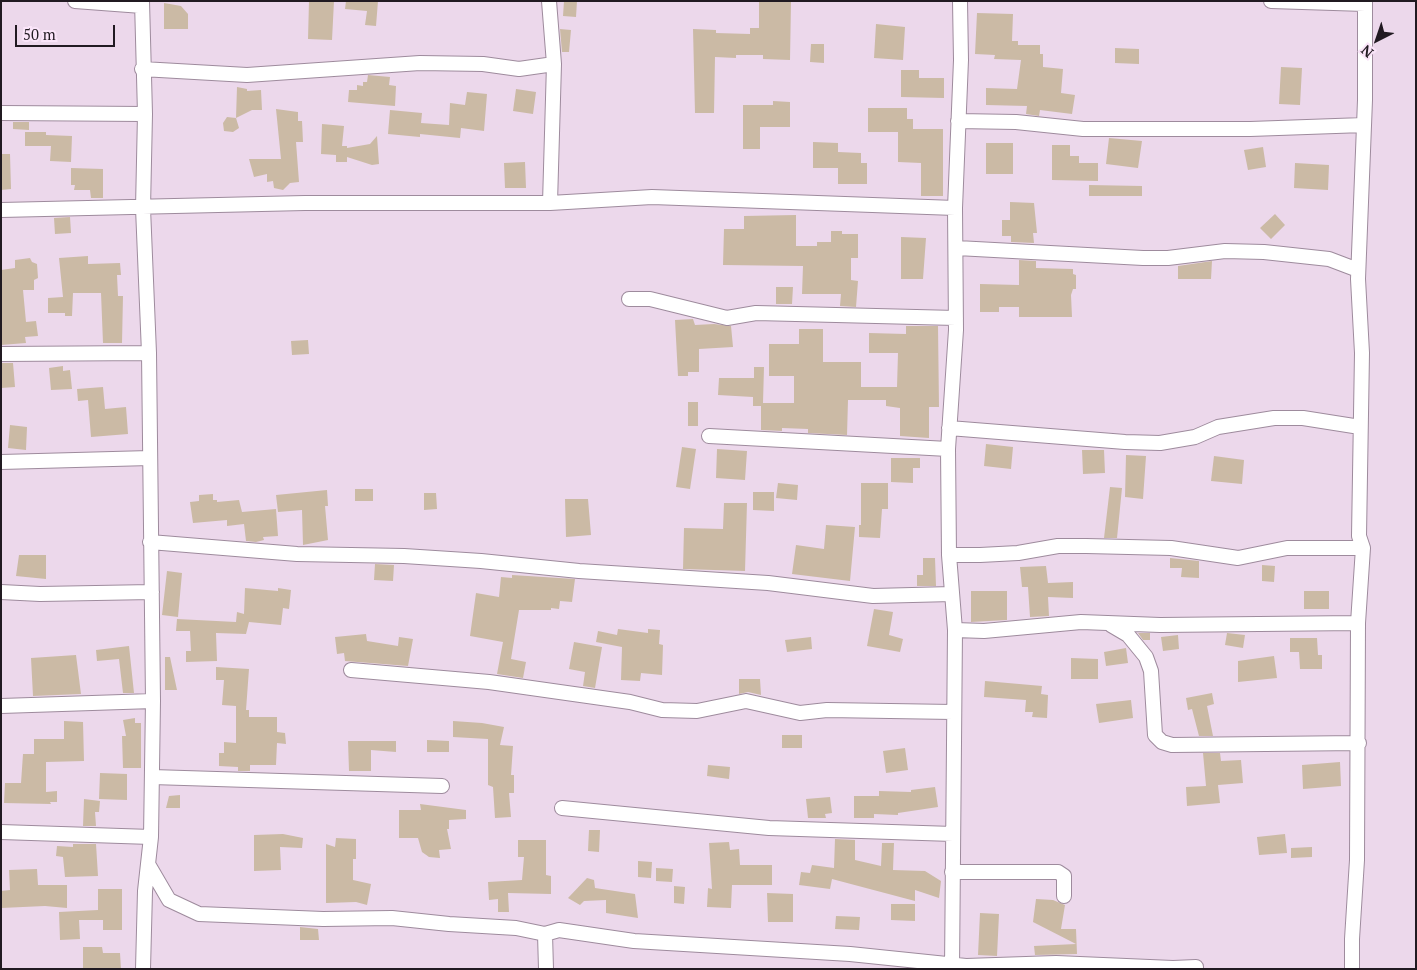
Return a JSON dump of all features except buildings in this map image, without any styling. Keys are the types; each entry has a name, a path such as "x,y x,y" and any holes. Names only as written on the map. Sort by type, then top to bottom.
{"street":[{"path":"75,1 142,4 142,68 145,114 143,208 149,353 153,701 151,837 143,969"},
{"path":"548,1 554,64 550,203"},
{"path":"952,967 955,630 949,555 948,449 956,318 957,248 955,208 960,1"},
{"path":"1272,1 1365,3 1364,125 1358,270 1362,353 1360,536 1363,548 1358,623 1357,860 1352,969"},
{"path":"142,68 247,74 420,63 484,64 518,69 554,64"},
{"path":"1,113 145,114"},
{"path":"958,120 1016,122 1083,129 1250,129 1364,125"},
{"path":"1,210 305,203 550,203 652,198 955,208"},
{"path":"957,248 1143,258 1168,258 1225,251 1264,252 1329,258 1358,270"},
{"path":"629,298 650,299 726,318 756,313 956,318"},
{"path":"1,354 149,353"},
{"path":"949,428 1160,443 1195,437 1218,427 1274,418 1303,418 1360,427"},
{"path":"709,436 948,449"},
{"path":"1,462 150,458"},
{"path":"150,542 297,554 404,556 481,561 579,571 768,583 865,595 952,594"},
{"path":"949,555 1018,553 1058,546 1171,548 1238,558 1287,548 1363,548"},
{"path":"1,592 40,594 152,592"},
{"path":"955,630 984,631 1081,622 1111,624 1358,623"},
{"path":"1111,624 1128,635 1146,657 1151,671 1155,735 1162,742 1172,746 1358,743"},
{"path":"351,670 489,682 630,702 662,710 697,711 746,701 800,713 826,710 953,712"},
{"path":"1,706 153,701"},
{"path":"152,777 442,786"},
{"path":"562,808 769,828 954,834"},
{"path":"1,832 151,837"},
{"path":"148,864 169,900 199,914 323,919 392,918 516,928 545,934 559,930 634,941 850,954 952,967 1056,963 1088,966 1196,967"},
{"path":"952,872 1045,871 1062,873 1064,876 1064,896"},
{"path":"545,934 546,969"}]}
